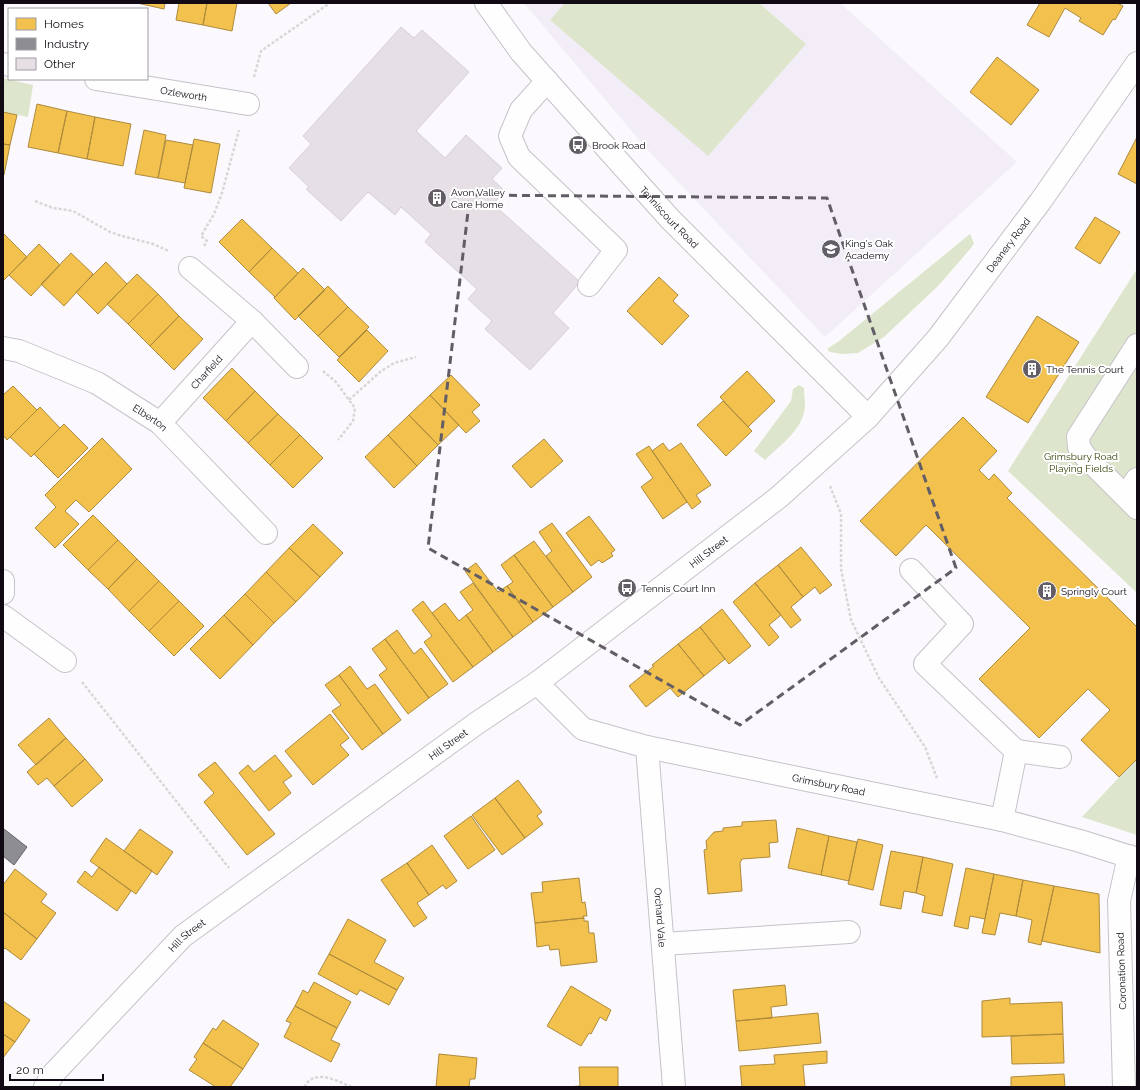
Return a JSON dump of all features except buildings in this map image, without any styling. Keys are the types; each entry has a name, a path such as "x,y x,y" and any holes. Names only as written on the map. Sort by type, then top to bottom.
{"street":[{"name":"Tenniscourt Road","path":"486,3 521,52 670,219 868,417"},
{"name":"Deanery Road","path":"868,417 938,338 1040,202 1137,63"},
{"name":"Ozleworth","path":"102,80 248,104"},
{"path":"547,81 521,110 510,136 518,157 616,250 589,285"},
{"path":"190,268 252,321 297,367"},
{"name":"Charfield","path":"160,423 252,321"},
{"path":"1133,495 1085,456 1078,447 1078,437 1137,346"},
{"name":"Elberton","path":"3,348 19,351 97,383 160,423 266,533"},
{"name":"Hill Street","path":"45,1087 54,1072 183,936 477,723 537,683 778,497 868,417"},
{"path":"911,570 962,624 925,664 1016,751 1060,757"},
{"path":"3,581 3,593"},
{"path":"3,616 65,661"},
{"name":"Grimsbury Road","path":"537,683 583,729 647,747 1002,820 1133,857"},
{"name":"Orchard Vale","path":"647,747 674,1087"},
{"path":"1002,820 1016,751"},
{"name":"Coronation Road","path":"1124,1087 1119,901 1133,857"},
{"path":"663,944 849,932"}],"path":[{"path":"35,201 53,208 73,211 110,232 153,244 174,252 190,268 202,256 207,241 201,236 214,214 222,193 248,104 261,51 330,3"},
{"path":"349,400 380,372 394,363 416,357"},
{"path":"297,367 304,374 314,363 336,382 355,408 353,421 338,440"},
{"path":"820,460 841,514 841,569 851,620 880,678 925,747 948,809"},
{"path":"65,661 246,891"},
{"path":"304,1087 311,1079 323,1077 338,1081 351,1087"}],"highlighted area":[{"path":"470,195 827,198 956,568 740,725 428,548"}],"shaded area":[{"name":"King's Oak Academy","path":"524,3 840,3 1017,162 825,337 645,147"}],"green space":[{"path":"565,3 759,3 806,44 708,156 550,20"},
{"path":"3,78 33,85 28,117 3,112"},
{"path":"970,234 974,243 971,248 939,285 884,337 858,353 842,354 830,352 827,349 839,341"},
{"name":"Grimsbury Road Playing Fields","path":"1137,269 1137,593 1008,471"},
{"path":"799,385 804,388 804,414 796,429 765,460 754,451 791,401 793,389"},
{"path":"1137,758 1137,835 1082,817"}],"place":[{"name":"Brook Road","path":"578,145"},
{"name":"Avon Valley Care Home","path":"437,198"},
{"name":"King's Oak Academy","path":"831,249"},
{"name":"The Tennis Court","path":"1032,369"},
{"name":"Tennis Court Inn","path":"627,588"},
{"name":"Springly Court","path":"1047,591"}]}
